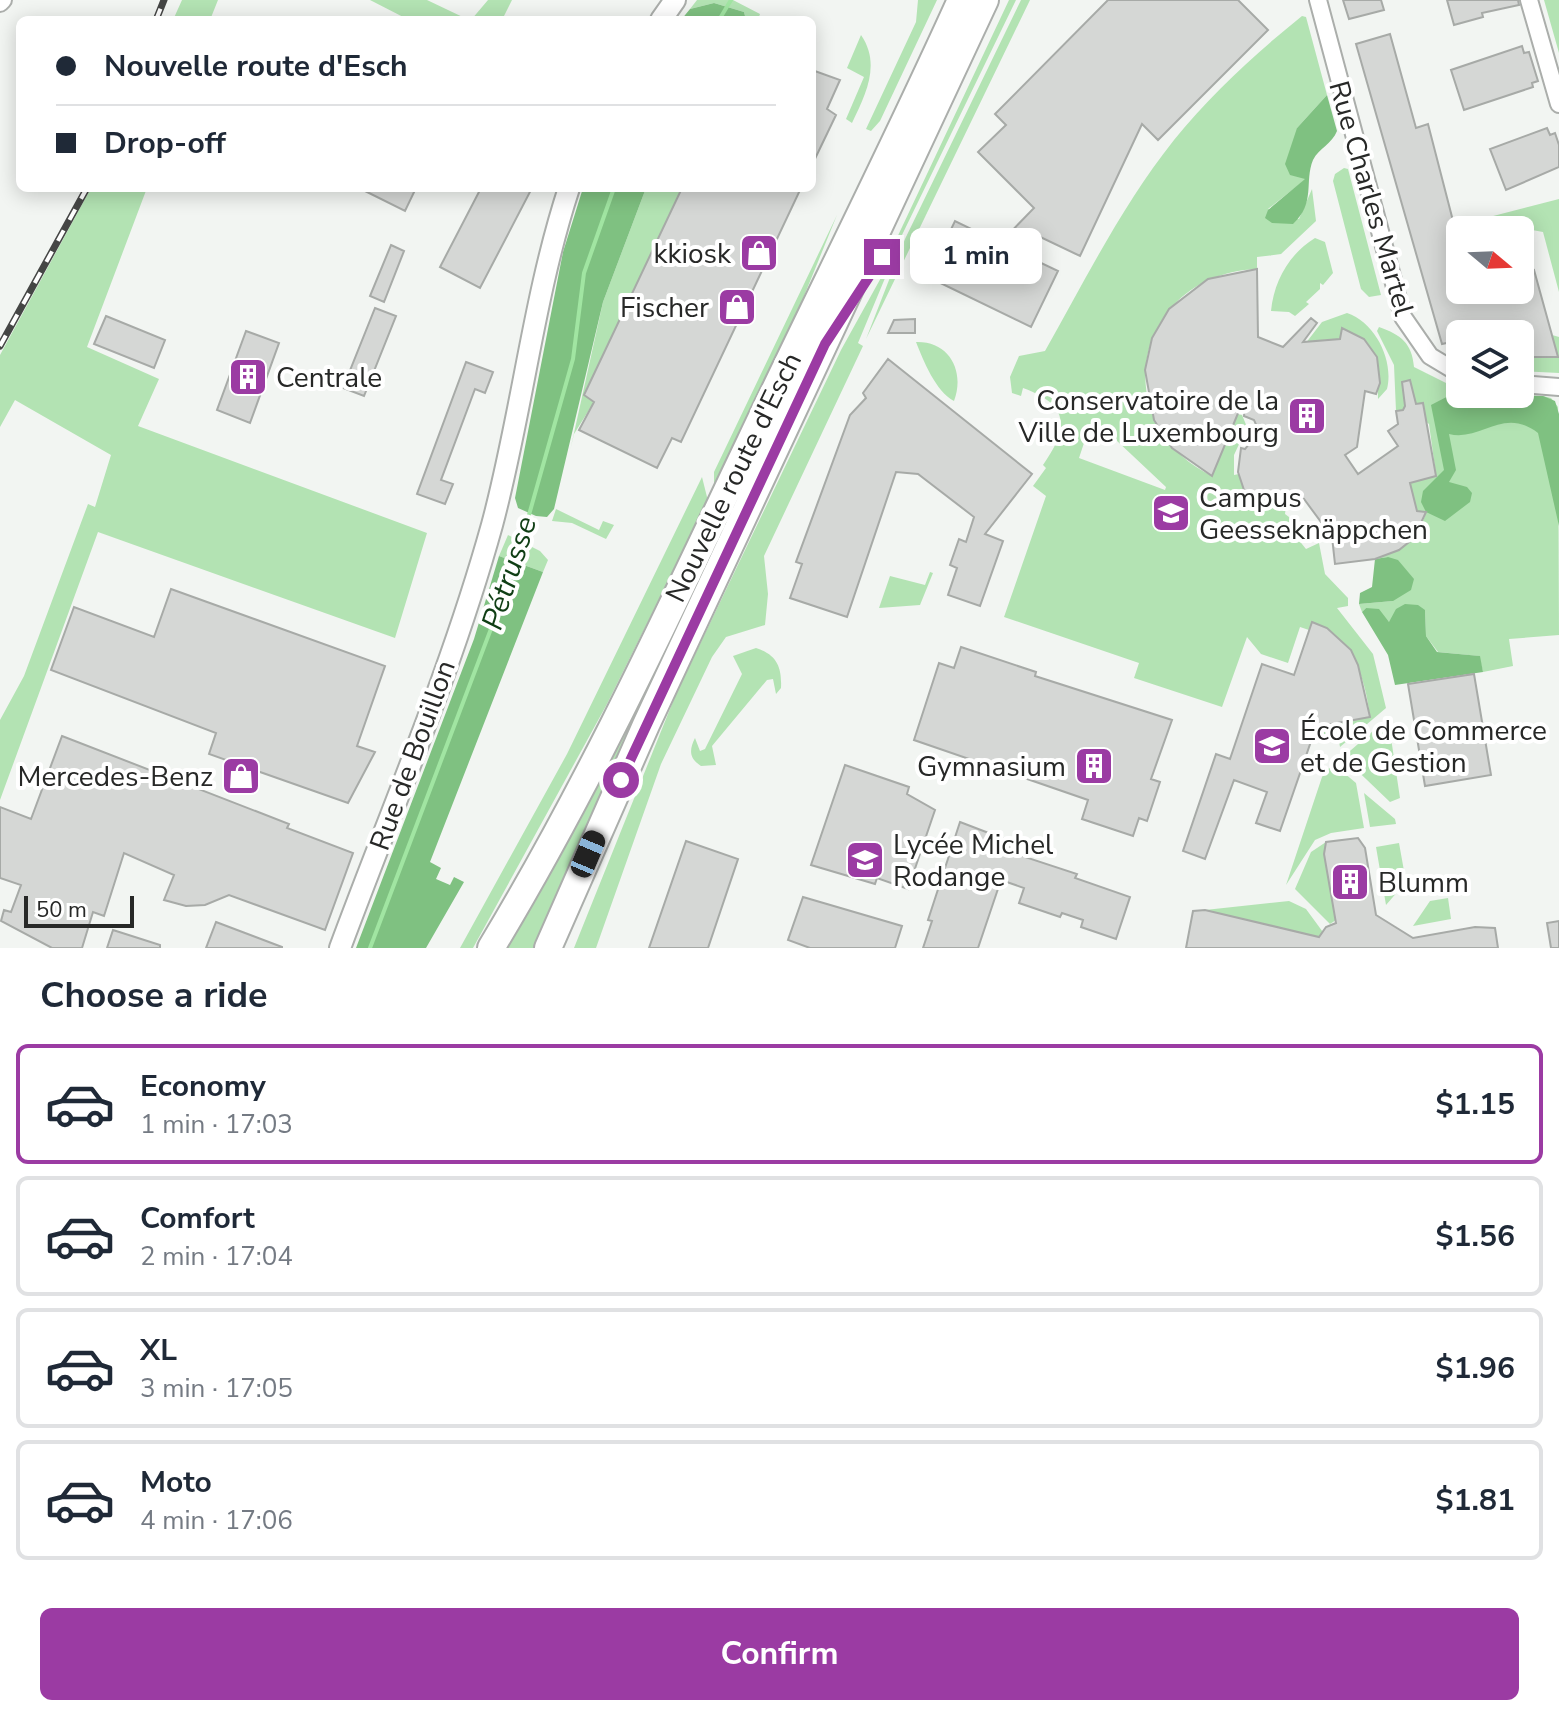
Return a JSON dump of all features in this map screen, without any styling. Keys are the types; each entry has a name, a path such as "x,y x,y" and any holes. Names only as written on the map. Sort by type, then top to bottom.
{"highway":[{"path":"804,328 837,228 945,0"},
{"name":"Nouvelle route d'Esch","path":"491,948 626,697 961,0"},
{"name":"Nouvelle route d'Esch","path":"548,948 687,636 985,0"},
{"path":"825,344 882,257 1003,0"},
{"path":"555,948 568,902"}],"street":[{"name":"Rue Charles Martel","path":"1318,0 1403,317 1430,356 1446,366"},
{"path":"1529,0 1559,104"},
{"name":"Rue de Bouillon","path":"340,948 471,596 502,482 552,238 568,192"},
{"path":"1534,385 1559,387"}],"green space":[{"path":"182,0 218,0 212,16 175,16"},
{"path":"370,0 427,0 461,16 401,16"},
{"path":"488,0 512,0 504,16 474,16"},
{"path":"697,0 733,0 760,14 745,16 744,12 714,3 690,9"},
{"path":"918,0 937,0 880,121 871,131 866,129 916,22"},
{"path":"1009,0 1016,0 902,235 894,244"},
{"path":"1021,0 1030,0 866,339 905,239"},
{"path":"1544,0 1559,0 1559,53"},
{"path":"714,3 744,12 745,16 684,16 690,9"},
{"path":"1302,16 1306,17 1327,95 1297,128 1306,179 1268,209 1299,219 1312,189 1316,221 1281,254 1257,257 1257,269 1216,277 1183,296 1161,322 1148,354 1146,388 1156,422 1177,452 1212,476 1237,414 1242,415 1247,427 1234,455 1234,475 1239,474 1258,498 1286,506 1285,514 1293,520 1293,533 1306,549 1319,543 1325,574 1348,598 1348,606 1337,608 1373,654 1386,708 1340,747 1337,732 1313,737 1316,727 1370,717 1365,687 1347,649 1338,638 1312,622 1309,630 1300,627 1288,663 1261,654 1247,637 1222,707 1134,678 1139,663 1004,617 1046,496 1033,486 1046,468 1043,465 1052,452 1060,429 1057,410 1050,402 1023,388 1021,396 1012,393 1010,377 1019,356 1045,351 1138,190 1188,123 1251,59","holes":["1099,424 1166,487 1165,490 1079,458 1086,437"]},
{"path":"861,35 867,46 871,68 866,90 852,123 846,119 864,77 847,68"},
{"path":"1327,95 1337,131 1313,160 1305,208 1293,224 1272,223 1265,218 1268,210 1305,179 1290,175 1285,164 1297,128"},
{"path":"1348,169 1381,295 1369,297 1361,289 1333,181 1335,174"},
{"path":"89,192 145,192 87,347 159,379 138,426 427,533 395,638 98,532 0,800 0,720 24,676 88,504 95,507 111,455 15,400 0,427 0,355"},
{"path":"582,192 644,192 603,302 554,509 547,517 518,508 515,498 563,252"},
{"path":"644,192 680,192 584,395 594,402 574,434 570,451 603,302"},
{"path":"1559,199 1559,292 1543,232 1534,230 1534,216 1493,216"},
{"path":"837,215 791,328 714,488 714,472"},
{"path":"1315,238 1325,242 1333,273 1323,285 1320,283 1320,289 1306,302 1309,304 1295,316 1289,312 1271,311 1275,289 1284,269"},
{"path":"898,247 858,343 863,346 764,556 768,594 765,625 726,637 712,657 661,764 596,948 574,948 676,694 841,350"},
{"path":"1347,313 1366,325 1385,355 1387,389 1378,399 1377,357 1364,339 1343,329 1340,339 1322,340 1305,352 1302,348 1322,322"},
{"path":"1379,327 1404,341 1411,352 1414,367 1446,383 1446,408 1534,408 1534,396 1551,398 1558,407 1559,635 1509,639 1513,666 1483,672 1479,656 1438,652 1426,636 1425,610 1389,622 1366,608 1362,612 1359,604 1393,601 1388,557 1375,559 1412,537 1426,513 1386,506 1414,500 1406,479 1436,475 1429,424 1405,406 1403,410 1396,411 1394,365 1377,331"},
{"path":"1552,335 1559,337 1559,373 1534,372 1534,357 1558,357"},
{"path":"916,342 938,347 952,360 957,379 954,401 941,391"},
{"path":"1534,396 1555,401 1559,414 1559,526 1538,433 1514,423 1461,435 1449,434 1456,470 1449,482 1467,487 1472,493 1470,502 1445,521 1426,512 1421,502 1423,491 1444,470 1431,405 1446,397 1446,408 1534,408"},
{"path":"702,477 708,501 607,704 473,948 460,948 567,754"},
{"path":"556,509 599,530 603,521 614,525 606,539 572,523 552,521"},
{"path":"508,535 540,551 548,560 543,572 499,556"},
{"path":"499,556 543,572 430,862 441,868 436,879 450,885 454,877 464,882 426,948 356,948 474,639"},
{"path":"1388,557 1398,560 1414,579 1411,590 1393,601 1359,604 1360,593 1372,587 1375,559"},
{"path":"930,572 933,573 920,605 879,608 890,576 925,585"},
{"path":"1405,604 1418,605 1425,610 1426,636 1437,652 1480,656 1483,672 1395,685 1388,655 1362,612 1366,608 1379,609 1389,622 1396,609"},
{"path":"756,648 769,654 777,663 781,688 776,694 773,679 767,680 712,746 716,765 701,766 692,757 692,746 695,738 700,751 705,749 742,674 733,656"},
{"path":"650,686 536,948 506,948 577,826"},
{"path":"1388,718 1400,798 1390,802 1343,757"},
{"path":"1337,767 1356,783 1364,828 1331,833 1315,840 1286,885 1322,777 1329,768"},
{"path":"1364,793 1395,819 1396,824 1370,827"},
{"path":"1326,842 1324,854 1336,920 1330,924 1295,889 1311,852"},
{"path":"1399,843 1406,882 1386,905 1376,847"},
{"path":"1448,898 1451,919 1413,926 1430,901"},
{"path":"1289,901 1306,909 1328,939 1205,910"}],"building":[{"path":"1108,0 1238,0 1268,30 1158,140 1142,124 1080,256 1032,233 1014,250 1058,271 1031,327 928,277 955,221 1000,243 1034,208 978,152 1006,125 995,114"},
{"path":"1343,0 1381,0 1384,10 1349,19"},
{"path":"1447,0 1518,0 1519,5 1482,13 1483,17 1454,25"},
{"path":"1390,34 1416,128 1428,124 1452,216 1446,216 1446,304 1534,304 1534,270 1558,357 1534,357 1534,320 1446,320 1446,343 1442,344 1356,44"},
{"path":"1522,46 1524,53 1529,52 1538,81 1532,83 1533,87 1464,110 1451,70"},
{"path":"816,71 840,80 827,109 836,115 816,157"},
{"path":"1547,128 1550,135 1555,133 1559,145 1559,167 1506,190 1490,149"},
{"path":"367,192 414,192 405,211"},
{"path":"479,192 530,192 480,288 440,267"},
{"path":"680,192 799,192 681,442 672,438 657,468 579,430 594,402 584,395"},
{"path":"391,245 404,251 384,302 370,296"},
{"name":"Conservatoire de la Ville de Luxembourg","path":"1257,269 1258,337 1283,347 1311,318 1317,323 1303,342 1340,339 1342,328 1364,339 1377,357 1380,383 1376,394 1365,391 1357,447 1345,455 1358,474 1398,446 1388,431 1398,424 1396,411 1403,410 1405,406 1402,382 1410,380 1416,404 1423,403 1436,476 1410,483 1417,511 1426,512 1414,538 1399,550 1375,559 1335,564 1332,537 1304,499 1286,506 1266,504 1245,493 1238,472 1241,448 1245,449 1259,431 1254,420 1244,416 1246,394 1212,476 1172,448 1154,420 1145,370 1152,338 1169,309 1208,279"},
{"path":"375,308 396,316 364,396 343,388"},
{"path":"106,316 165,340 154,368 94,344"},
{"path":"915,319 915,333 888,333 894,320"},
{"name":"Centrale","path":"246,331 279,343 250,423 217,410"},
{"path":"888,359 1032,474 985,534 1003,541 980,606 948,595 957,568 950,565 959,539 966,542 974,517 918,474 896,472 847,617 790,598 802,564 796,562 850,415 866,398 863,393"},
{"path":"466,362 493,372 485,393 475,389 441,480 453,484 445,504 417,494"},
{"path":"171,589 385,666 357,746 375,752 348,803 209,754 216,733 51,670 74,607 154,637"},
{"name":"École de Commerce et de Gestion","path":"1312,622 1327,628 1351,650 1358,665 1370,717 1316,727 1280,831 1256,823 1267,792 1234,780 1205,859 1183,851 1216,754 1230,759 1262,664 1294,675"},
{"path":"961,647 1036,672 1035,676 1172,720 1151,779 1160,782 1147,821 1139,818 1133,836 1082,819 1088,800 914,740 939,663 954,668"},
{"name":"École de Commerce et de Gestion","path":"1474,674 1491,775 1425,786 1408,684"},
{"path":"62,736 289,824 287,828 353,853 325,930 229,895 205,905 186,906 164,900 174,875 124,853 104,916 93,912 82,948 52,948 1,921 4,910 11,912 21,885 0,878 0,807 31,819"},
{"path":"845,765 909,787 907,794 935,810 908,889 877,878 875,884 811,865"},
{"path":"960,822 1015,843 1010,852 1077,874 1075,878 1130,897 1116,939 1081,927 1083,920 1062,913 1060,917 1019,903 1024,888 1001,880 978,948 923,948 932,921 928,920"},
{"name":"Blumm","path":"1358,838 1365,848 1376,915 1413,938 1475,927 1495,928 1498,948 1186,948 1193,911 1205,910 1319,937 1326,927 1336,923 1324,854 1326,842"},
{"path":"686,841 738,859 708,948 649,948"},
{"name":"Lycée Michel Rodange","path":"803,897 902,926 895,948 810,948 788,940"},
{"path":"1559,921 1559,948 1551,948 1547,923"},
{"path":"216,922 282,947 282,948 206,948"},
{"path":"113,930 160,945 160,948 107,948"}],"waterway":[{"name":"Pétrusse","path":"721,16 731,0"},
{"name":"Pétrusse","path":"370,948 514,568 573,359 584,273 613,192"}],"railway":[{"path":"158,16 164,0"},
{"path":"0,346 85,192"}],"place":[{"name":"kkiosk","path":"759,253"},
{"name":"Fischer","path":"737,307"},
{"name":"Centrale","path":"248,377"},
{"name":"Conservatoire de la Ville de Luxembourg","path":"1307,416"},
{"name":"Campus Geesseknäppchen","path":"1171,513"},
{"name":"École de Commerce et de Gestion","path":"1272,746"},
{"name":"Gymnasium","path":"1094,766"},
{"name":"Mercedes-Benz","path":"241,776"},
{"name":"Lycée Michel Rodange","path":"865,860"},
{"name":"Blumm","path":"1350,882"}],"route":[{"path":"621,780 825,344 882,257"}]}
